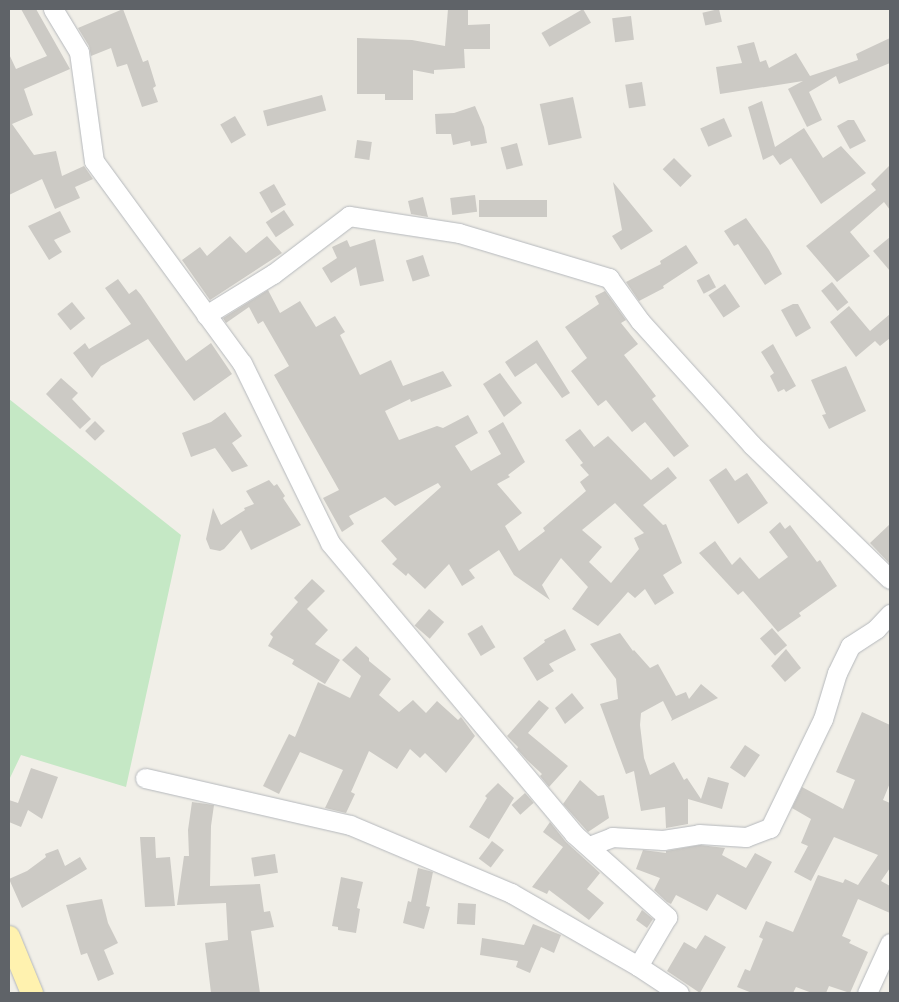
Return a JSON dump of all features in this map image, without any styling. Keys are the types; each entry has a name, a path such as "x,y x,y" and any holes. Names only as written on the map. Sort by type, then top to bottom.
{"main road":[{"path":"9,937 32,993"}],"street":[{"path":"53,9 79,52 94,161 242,363 330,543 568,826 667,917 638,966"},
{"path":"206,315 274,274 349,216 458,233 609,278 640,321 752,445 890,579"},
{"path":"588,846 612,837 663,840 699,834 746,837 770,828 823,719 837,673 850,646 876,629 890,614"},
{"path":"145,778 350,825 510,892 638,966 679,993"},
{"path":"868,993 890,943"}],"green space":[{"path":"9,399 181,535 126,787 21,755 9,780"}],"building":[{"path":"21,9 36,9 70,69 24,89 33,115 12,124 34,155 56,151 62,176 84,166 93,179 75,187 80,198 55,209 42,179 9,195 9,54 16,69 47,56"},
{"path":"123,9 143,62 148,60 156,86 153,88 158,102 142,107 127,64 117,67 111,48 91,56 89,46 78,28"},
{"path":"448,9 468,9 468,25 490,24 490,49 464,49 465,68 434,70 434,74 413,70 413,100 385,100 385,94 357,94 357,38 412,40 445,46"},
{"path":"583,9 591,23 549,47 541,33"},
{"path":"719,9 722,22 705,25 702,13"},
{"path":"631,16 634,40 615,42 612,18"},
{"path":"890,38 890,63 839,84 836,76 809,92 822,120 807,127 788,89 803,81 720,94 716,67 742,63 737,46 754,42 760,62 766,60 769,68 796,53 810,76 858,60 856,54"},
{"path":"642,82 646,106 629,108 625,85"},
{"path":"322,95 326,110 267,126 263,111"},
{"path":"573,97 582,138 548,145 540,104"},
{"path":"762,101 775,147 804,128 823,158 841,146 866,173 821,204 791,158 780,165 773,155 763,160 748,107"},
{"path":"475,106 484,127 487,143 471,146 470,141 453,145 451,134 436,134 435,114 454,113"},
{"path":"235,116 246,135 231,144 220,124"},
{"path":"724,118 732,136 708,147 700,129"},
{"path":"848,120 854,120 866,141 850,149 837,126"},
{"path":"357,140 372,142 369,160 354,158"},
{"path":"517,143 523,165 507,170 501,147"},
{"path":"674,158 692,176 680,187 663,169"},
{"path":"890,165 890,210 884,202 850,232 870,256 837,282 806,246 876,190 871,184"},
{"path":"613,182 653,231 621,250 612,236 622,230"},
{"path":"274,184 286,205 271,213 259,193"},
{"path":"475,195 477,212 452,215 450,198"},
{"path":"423,197 428,217 411,214 408,201"},
{"path":"479,200 547,200 547,217 479,217"},
{"path":"284,210 294,225 276,237 266,222"},
{"path":"60,211 71,232 54,240 62,252 49,260 28,226"},
{"path":"746,218 769,250 782,274 765,285 738,244 734,246 724,231"},
{"path":"230,236 246,253 267,236 282,253 210,300 182,260 200,247 207,256"},
{"path":"890,237 890,271 873,251"},
{"path":"375,239 384,281 360,286 356,267 331,283 322,268 337,258 332,247 347,240 350,247"},
{"path":"686,245 698,263 663,286 664,288 639,301 626,282 661,264 660,261"},
{"path":"423,255 430,276 413,281 406,261"},
{"path":"709,274 716,287 704,294 697,281"},
{"path":"118,279 129,294 136,289 141,295 186,361 211,343 232,374 194,401 148,339 101,366 92,378 73,353 85,343 89,349 131,324 105,288"},
{"path":"832,282 848,302 837,311 821,291"},
{"path":"725,284 740,306 724,318 708,295"},
{"path":"268,290 280,313 300,301 316,327 335,316 345,332 340,335 360,375 391,360 403,386 443,371 452,386 411,402 410,399 385,411 399,440 437,426 443,428 468,415 478,433 455,446 471,471 501,454 488,431 503,422 525,462 508,475 510,477 497,484 522,513 505,526 519,551 545,531 543,528 586,491 580,482 589,475 580,465 583,463 565,440 580,429 594,447 608,436 651,480 668,467 677,478 643,505 663,525 666,524 682,563 663,575 674,593 655,605 645,589 635,598 628,592 598,626 572,609 588,587 561,558 542,585 550,600 514,575 499,550 469,570 475,578 462,586 449,564 425,589 408,573 406,576 392,564 397,559 381,541 441,487 438,483 395,506 385,497 349,516 354,524 342,532 323,498 339,490 274,375 289,366 263,321 258,324 249,307 226,323 223,318","holes":["615,503 644,533 634,538 639,549 611,583 589,562 602,547 582,530"]},
{"path":"605,291 626,320 621,323 638,344 624,355 656,396 652,399 689,446 674,457 645,422 632,432 606,400 598,406 571,371 587,358 565,327 599,304 595,296"},
{"path":"72,302 85,318 70,330 57,314"},
{"path":"793,304 798,304 811,328 796,337 781,310"},
{"path":"849,306 870,331 890,314 890,338 880,346 875,341 856,357 830,322"},
{"path":"537,340 570,393 562,398 536,363 515,377 505,362"},
{"path":"773,344 796,386 786,392 784,389 778,392 770,376 774,373 761,352"},
{"path":"846,366 866,411 829,429 822,415 826,414 811,380"},
{"path":"500,373 522,403 504,417 483,384"},
{"path":"61,378 78,393 72,399 91,419 80,429 46,394"},
{"path":"225,412 242,436 232,443 248,466 232,472 215,448 191,457 182,433 211,422"},
{"path":"95,421 105,431 95,441 85,431"},
{"path":"726,468 735,481 747,473 768,503 738,524 709,480"},
{"path":"269,480 274,486 277,484 285,496 283,498 301,525 251,550 241,530 224,549 220,551 210,549 206,539 213,508 221,525 245,510 244,508 254,504 246,491"},
{"path":"780,522 785,529 790,525 817,562 820,560 837,586 799,613 801,616 778,632 743,591 738,595 699,553 715,541 732,565 740,557 759,579 788,557 769,532"},
{"path":"890,524 890,564 870,543"},
{"path":"312,579 325,591 307,609 328,630 315,644 340,660 325,684 292,664 294,660 268,646 273,637 270,634 298,602 294,598"},
{"path":"429,609 444,622 430,639 415,626"},
{"path":"482,625 495,647 481,656 467,634"},
{"path":"772,628 787,645 775,656 760,638"},
{"path":"565,629 576,650 549,664 554,671 537,681 523,658 545,642 544,640"},
{"path":"620,633 633,651 650,668 658,664 676,696 686,692 689,699 701,684 718,698 671,721 672,719 663,701 641,713 640,725 644,758 650,775 674,762 684,780 687,778 701,799 708,777 729,783 722,809 688,799 688,824 666,828 665,807 641,811 634,771 626,774 600,704 618,699 616,679 590,644"},
{"path":"356,646 369,658 369,661 391,679 379,695 399,712 413,700 426,713 437,701 458,720 461,717 475,736 446,773 425,753 420,758 410,749 397,769 369,751 351,792 355,794 346,813 325,808 343,770 300,752 279,794 263,786 289,734 295,737 318,682 350,698 361,676 342,660"},
{"path":"786,649 801,668 785,682 771,666"},
{"path":"572,693 584,708 565,724 555,708"},
{"path":"539,700 549,708 528,733 568,766 549,787 540,776 542,774 527,760 507,736"},
{"path":"862,712 890,725 890,783 883,800 890,803 890,868 881,881 890,886 890,913 858,899 842,936 851,940 849,943 868,952 850,993 829,986 826,993 812,993 796,987 793,993 752,993 737,987 745,969 750,971 763,939 759,937 766,921 793,932 818,875 843,883 845,879 858,885 878,855 834,837 811,881 794,872 808,846 801,843 811,819 792,808 802,787 843,809 855,780 836,772"},
{"path":"745,745 760,755 745,777 730,767"},
{"path":"31,768 58,777 42,819 28,810 21,827 9,822 9,800 18,803"},
{"path":"580,780 598,796 604,795 609,818 588,832 563,804"},
{"path":"498,783 514,798 489,839 469,827 487,798 485,796"},
{"path":"525,793 534,803 520,815 512,805"},
{"path":"192,802 214,805 211,826 210,886 260,884 264,912 270,911 274,927 251,931 260,993 211,993 205,943 228,940 226,903 177,905 184,856 189,856 188,830"},
{"path":"550,822 566,842 600,873 587,889 604,903 589,920 549,890 547,894 532,887 563,847 543,832"},
{"path":"140,837 155,837 156,858 170,857 175,906 145,907"},
{"path":"492,841 504,850 491,868 479,859"},
{"path":"700,845 725,848 722,855 746,868 755,853 772,862 746,910 717,894 707,911 676,895 671,904 654,890 660,878 636,869 643,850 666,853 666,851"},
{"path":"58,849 65,866 80,857 87,869 22,908 9,879 27,871 46,857 45,854"},
{"path":"275,854 278,873 254,877 251,858"},
{"path":"418,868 433,872 426,906 430,907 424,929 403,923 408,901 411,902"},
{"path":"341,877 363,882 357,908 360,909 356,933 338,930 338,927 332,926"},
{"path":"102,899 108,923 118,943 104,950 114,974 98,981 87,953 81,955 66,905"},
{"path":"458,903 476,904 475,925 457,924"},
{"path":"642,910 653,919 647,928 636,920"},
{"path":"533,924 561,935 554,953 541,947 530,973 516,967 518,961 480,955 482,938 524,945"},
{"path":"705,935 726,947 700,993 667,971 684,942 696,949"}]}
